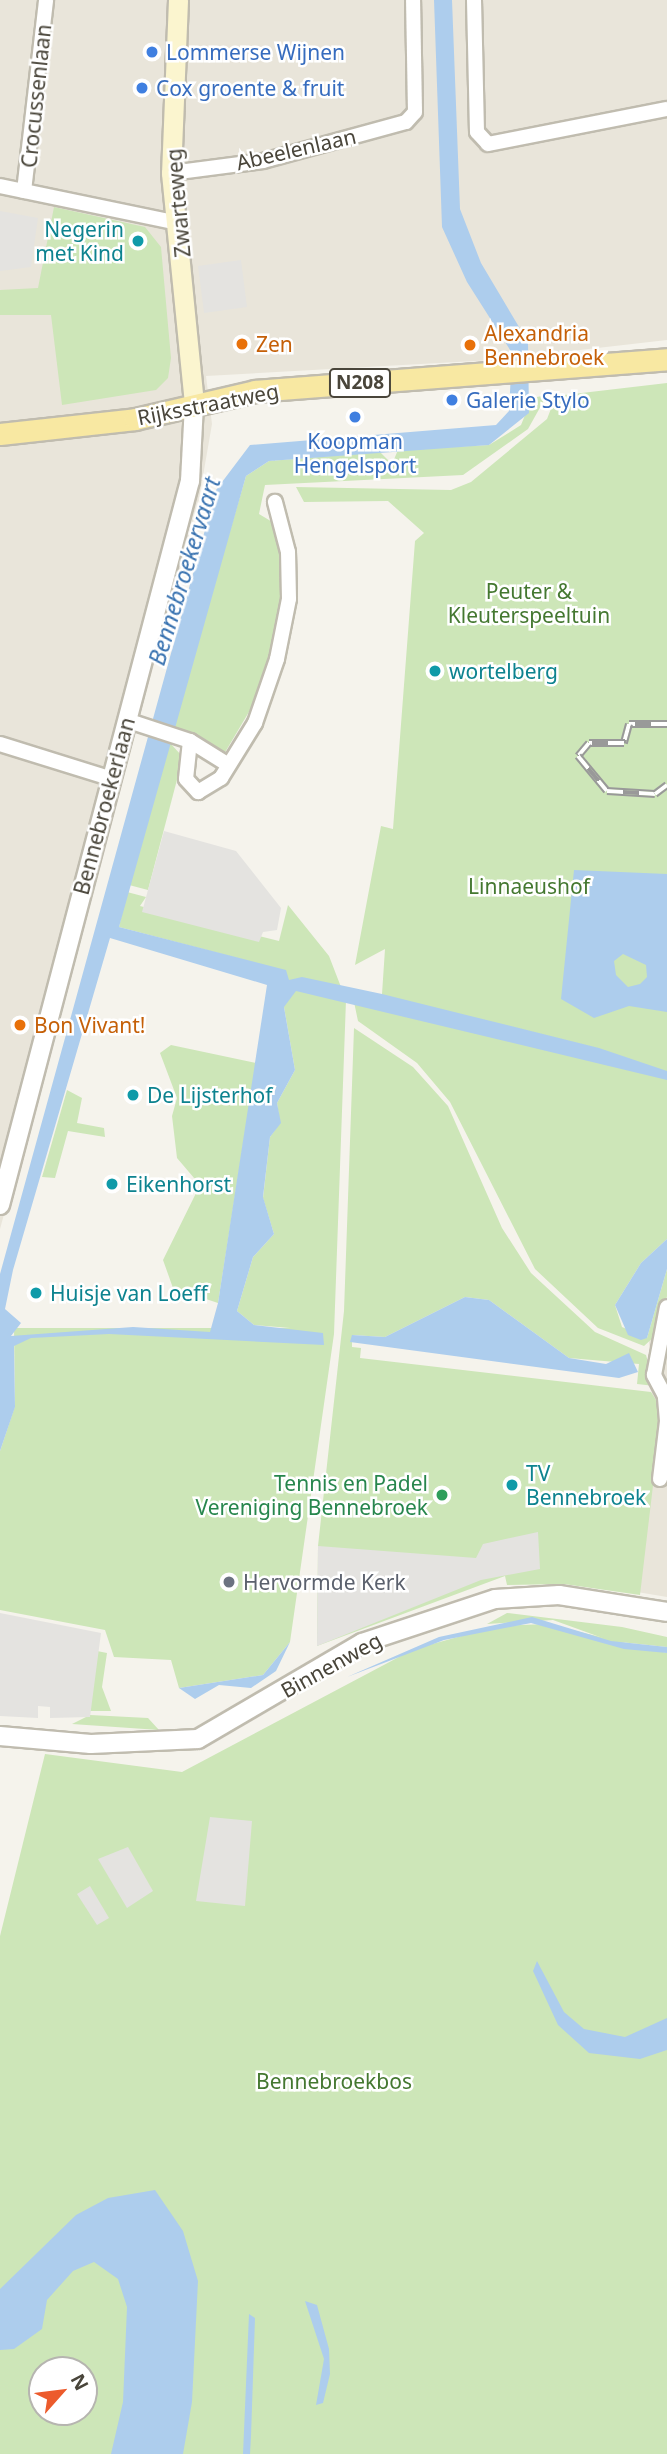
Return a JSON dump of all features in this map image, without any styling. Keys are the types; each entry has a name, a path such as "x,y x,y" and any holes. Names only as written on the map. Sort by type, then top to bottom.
{"main road":[{"name":"Zwarteweg","path":"178,0 171,173 179,223 194,405"},
{"name":"Rijksstraatweg","path":"0,434 135,419 255,391 667,359"}],"street":[{"name":"Crocussenlaan","path":"24,191 46,0"},
{"name":"Abeelenlaan","path":"171,173 263,161 406,122 415,112 413,0"},
{"path":"474,0 477,132 488,144 667,109"},
{"path":"0,186 179,223"},
{"name":"Bennebroekerlaan","path":"0,1205 109,778 190,481 194,405"},
{"path":"184,739 186,779 198,792 221,778 227,764 255,723 277,659 289,599 285,526 275,502"},
{"path":"126,720 184,739 227,764"},
{"path":"0,744 109,778"},
{"path":"660,1479 667,1421 665,1396 654,1375 667,1307"},
{"name":"Binnenweg","path":"0,1736 91,1744 198,1740 362,1643 495,1598 559,1595 667,1612"}],"shaded area":[{"path":"0,0 667,0 667,340 493,360 206,376 212,424 199,499 0,1229"},
{"path":"0,211 38,218 31,267 0,271"},
{"path":"241,260 247,307 204,313 198,266"},
{"path":"164,831 236,851 281,908 277,930 263,932 259,942 142,912"},
{"path":"667,1288 667,1597 637,1592 653,1413 649,1342"},
{"path":"538,1532 540,1569 481,1580 317,1646 318,1546 476,1558 483,1544"},
{"path":"0,1613 101,1633 90,1717 50,1718 50,1707 38,1706 38,1718 0,1716"},
{"path":"210,1817 252,1821 245,1906 196,1901"},
{"path":"128,1847 153,1891 127,1908 98,1859"},
{"path":"90,1886 109,1918 97,1925 77,1894"}],"green space":[{"path":"54,207 145,227 161,247 171,358 168,378 156,390 62,405 51,315 0,315 0,290 38,288"},
{"name":"Linnaeushof","path":"667,383 667,1239 641,1263 615,1305 622,1327 647,1338 667,1269 667,1296 655,1336 644,1346 598,1328 535,1269 450,1102 417,1063 358,1021 354,1002 366,1005 382,994 385,949 355,965 381,826 393,829 415,541 424,533 388,501 304,502 296,487 451,490 471,482 547,419 556,396"},
{"path":"547,395 528,429 463,475 265,485 259,514 279,526 282,605 259,695 224,754 173,726 246,476 269,461 380,452 392,464 398,450 489,445 521,425 532,398"},
{"path":"169,742 183,757 148,890 129,885"},
{"path":"127,892 146,897 140,906 279,941 288,905 329,956 346,1000 334,1334 290,1642 263,1675 179,1688 171,1660 114,1657 105,1630 0,1610 0,1451 15,1406 14,1328 290,1328 254,1325 237,1311 253,1257 274,1234 263,1198 270,1137 280,1123 277,1103 295,1070 284,1007 286,971 119,927"},
{"path":"354,1028 413,1067 448,1106 502,1228 531,1273 595,1332 646,1355 655,1386 637,1384 639,1364 569,1358 489,1300 465,1297 385,1337 352,1335 352,1347 361,1348 360,1358 651,1392 662,1410 640,1595 564,1584 507,1585 505,1576 317,1646 318,1546 344,1311"},
{"path":"171,1045 256,1063 218,1303 173,1288 163,1260 200,1185 177,1158 172,1116 177,1098 160,1053"},
{"path":"67,1090 82,1098 77,1123 104,1128 105,1137 68,1131 55,1178 42,1177"},
{"path":"507,1613 622,1627 667,1637 667,1647 611,1641 553,1620 487,1624"},
{"name":"Bennebroekbos","path":"547,1624 667,1653 667,2454 0,2454 0,1936 45,1754 182,1772 414,1649 498,1626"},
{"path":"97,1651 107,1653 102,1687 111,1711 90,1711"},
{"path":"90,1715 148,1718 159,1730 72,1724"}],"water":[{"path":"434,0 452,0 460,209 481,263 528,342 529,413 489,445 269,461 246,476 119,927 286,970 289,980 302,977 382,994 599,1048 667,1071 667,1080 296,991 284,1007 295,1070 277,1103 281,1123 270,1137 263,1197 274,1234 253,1257 237,1311 254,1325 323,1333 324,1345 109,1334 31,1338 14,1346 15,1407 0,1451 0,1274 216,490 250,445 496,425 509,411 512,353 467,282 442,227","holes":["110,938 267,985 218,1303 210,1332 133,1327 11,1336 21,1323 5,1309 13,1270"]},
{"path":"574,870 667,874 667,1012 629,1006 594,1018 561,999","holes":["623,954 646,965 647,977 640,984 628,987 616,975 614,961"]},
{"path":"667,1239 667,1269 647,1338 641,1340 628,1335 615,1305 641,1263"},
{"path":"465,1297 489,1300 569,1358 606,1364 629,1353 638,1372 619,1378 350,1342 352,1335 385,1337"},
{"path":"532,1617 611,1641 667,1647 667,1653 624,1649 531,1623 444,1640 347,1677 439,1637"},
{"path":"290,1642 276,1671 251,1688 219,1685 195,1699 179,1688 263,1675"},
{"path":"537,1961 564,2012 584,2029 625,2037 667,2018 667,2050 640,2059 589,2053 558,2025 533,1971"},
{"path":"155,2190 183,2231 198,2281 192,2402 183,2454 111,2454 123,2402 127,2307 118,2279 94,2262 73,2271 47,2300 42,2329 14,2349 0,2350 0,2289 76,2215 108,2198"},
{"path":"305,2301 317,2305 329,2349 330,2374 323,2403 316,2405 324,2359"},
{"path":"249,2314 255,2318 251,2436 250,2454 243,2454"}],"railway":[{"path":"667,724 629,724 624,743 589,743 578,756 607,791 655,794 667,785"}],"place":[{"name":"Lommerse Wijnen","path":"152,52"},
{"name":"Cox groente & fruit","path":"142,88"},
{"name":"Negerin met Kind","path":"138,241"},
{"name":"Zen","path":"242,344"},
{"name":"Alexandria Bennebroek","path":"470,345"},
{"name":"Galerie Stylo","path":"452,400"},
{"name":"Koopman Hengelsport","path":"355,417"},
{"name":"wortelberg","path":"435,671"},
{"name":"Bon Vivant!","path":"20,1025"},
{"name":"De Lijsterhof","path":"133,1095"},
{"name":"Eikenhorst","path":"112,1184"},
{"name":"Huisje van Loeff","path":"36,1293"},
{"name":"TV Bennebroek","path":"512,1485"},
{"name":"Tennis en Padel Vereniging Bennebroek","path":"442,1495"},
{"name":"Hervormde Kerk","path":"229,1582"}],"water label":[{"name":"Bennebroekervaart","path":"184,571"}],"park label":[{"name":"Peuter & Kleuterspeeltuin","path":"529,603"}]}
